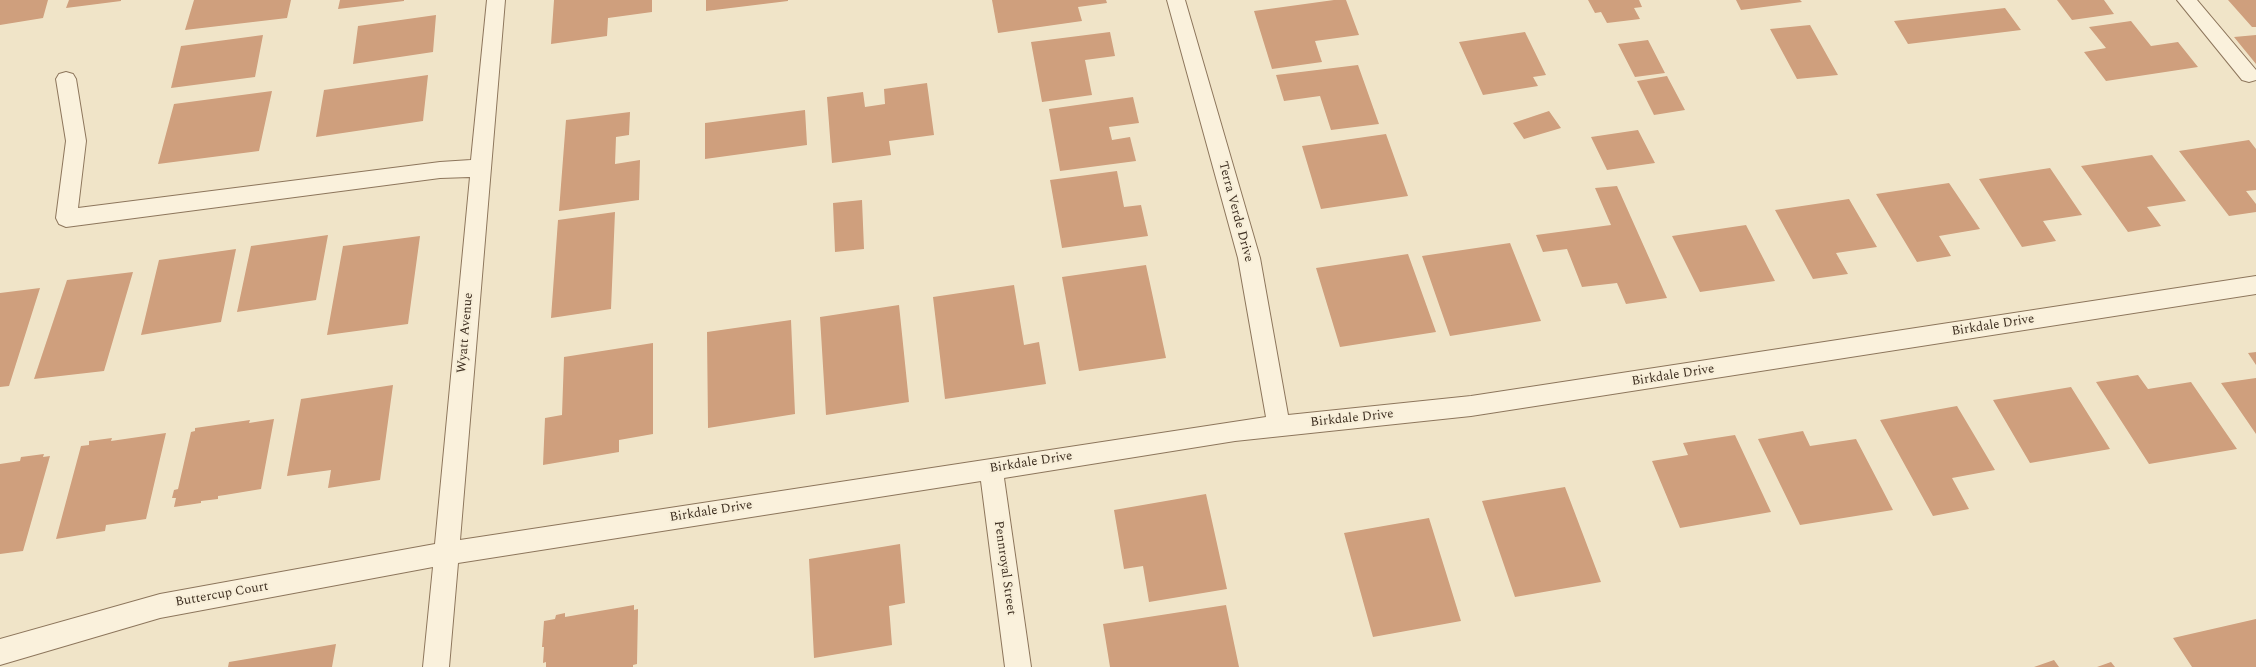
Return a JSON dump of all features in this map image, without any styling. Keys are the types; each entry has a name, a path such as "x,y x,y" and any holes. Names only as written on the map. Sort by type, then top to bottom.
{"street":[{"name":"Wyatt Avenue","path":"436,667 448,553 480,168 496,0"},
{"name":"Terra Verde Drive","path":"1176,0 1249,258 1279,427"},
{"path":"2186,0 2249,75"},
{"path":"66,79 76,141 66,218 440,170 480,168"},
{"name":"Birkdale Drive","path":"448,553 1235,431 1471,406 2256,285"},
{"name":"Pennroyal Street","path":"990,469 1018,667"},
{"name":"Buttercup Court","path":"0,652 160,606 448,553"}],"building":[{"path":"0,0 48,0 43,18 0,25"},
{"path":"69,0 121,0 121,1 66,8"},
{"path":"194,0 291,0 287,18 185,30"},
{"path":"340,0 404,0 404,1 338,9"},
{"path":"554,0 652,0 652,12 608,18 607,36 551,44"},
{"path":"706,0 788,0 788,1 706,11"},
{"path":"992,0 1106,0 1107,3 1078,7 1082,21 998,33"},
{"path":"1334,0 1346,0 1359,35 1315,41 1322,62 1272,69 1254,11"},
{"path":"1588,0 1639,0 1642,7 1634,8 1640,19 1607,23 1601,12 1595,13"},
{"path":"1736,0 1800,0 1802,2 1741,10"},
{"path":"2057,0 2104,0 2114,14 2072,20"},
{"path":"2228,0 2256,0 2256,27 2252,27"},
{"path":"2005,8 2021,30 1908,44 1894,21"},
{"path":"436,15 433,52 353,64 358,26"},
{"path":"2131,21 2151,46 2178,42 2198,67 2106,81 2084,52 2106,48 2089,27"},
{"path":"1810,25 1838,75 1797,79 1770,29"},
{"path":"1110,32 1115,56 1085,60 1092,95 1042,102 1031,42"},
{"path":"1525,32 1546,75 1533,77 1538,86 1483,95 1459,42"},
{"path":"263,35 255,77 171,88 181,46"},
{"path":"2256,35 2256,64 2234,37"},
{"path":"1648,40 1665,73 1635,77 1618,44"},
{"path":"1358,65 1379,124 1331,130 1320,96 1284,101 1276,75"},
{"path":"428,75 423,121 316,137 324,90"},
{"path":"1667,76 1685,110 1654,115 1637,81"},
{"path":"927,83 934,135 889,141 891,155 832,163 827,97 863,92 865,107 885,104 884,89"},
{"path":"272,91 259,151 158,164 174,104"},
{"path":"1133,97 1139,123 1109,127 1112,140 1130,137 1136,161 1060,171 1049,109"},
{"path":"805,110 807,145 705,159 705,123"},
{"path":"1549,111 1561,128 1524,139 1513,123"},
{"path":"630,112 629,135 616,137 615,164 640,160 639,200 559,211 566,120"},
{"path":"1638,130 1655,163 1607,170 1591,137"},
{"path":"1386,134 1408,196 1321,209 1302,146"},
{"path":"2249,140 2256,149 2256,190 2246,191 2256,204 2256,212 2229,216 2179,151"},
{"path":"2152,155 2186,201 2147,207 2161,226 2128,232 2081,166"},
{"path":"2050,168 2082,215 2043,221 2056,241 2022,247 1979,179"},
{"path":"1117,171 1124,207 1141,205 1148,236 1062,248 1050,180"},
{"path":"1949,183 1980,229 1939,236 1951,256 1917,262 1876,194"},
{"path":"1617,186 1667,298 1626,304 1617,283 1582,287 1567,249 1543,252 1536,235 1611,225 1595,188"},
{"path":"1849,199 1877,247 1836,253 1848,274 1813,279 1775,210"},
{"path":"862,200 864,249 835,252 833,203"},
{"path":"615,212 611,309 551,318 558,220"},
{"path":"1746,225 1775,281 1700,292 1672,236"},
{"path":"328,235 316,300 237,312 251,246"},
{"path":"420,236 408,324 327,335 343,246"},
{"path":"1510,243 1541,321 1450,336 1422,256"},
{"path":"236,249 221,322 141,335 159,260"},
{"path":"1408,254 1436,332 1340,347 1316,268"},
{"path":"1146,265 1166,358 1079,371 1062,277"},
{"path":"133,272 104,371 34,379 67,280"},
{"path":"1014,285 1024,345 1039,342 1046,384 945,399 933,297"},
{"path":"40,288 9,386 0,387 0,293"},
{"path":"899,305 909,402 826,415 820,317"},
{"path":"791,320 795,414 708,428 707,332"},
{"path":"653,343 653,434 619,440 619,452 543,465 545,418 562,415 564,357"},
{"path":"2256,352 2256,365 2248,353"},
{"path":"2138,375 2148,389 2191,382 2237,449 2149,464 2096,382"},
{"path":"2256,378 2256,434 2221,383"},
{"path":"393,385 380,480 328,488 331,470 287,476 301,399"},
{"path":"2071,387 2110,449 2030,463 1993,400"},
{"path":"1957,406 1995,470 1952,478 1969,509 1933,516 1880,420"},
{"path":"274,419 261,489 218,496 218,499 174,507 176,498 172,498 174,490 178,489 191,432 195,431 195,428 250,420 249,423"},
{"path":"1803,431 1810,446 1856,439 1893,510 1800,525 1758,439"},
{"path":"166,433 146,519 106,525 105,531 56,539 81,446 89,445 89,441 112,438 111,441"},
{"path":"1735,435 1771,512 1680,528 1652,461 1688,455 1683,443"},
{"path":"44,454 43,457 50,456 23,551 0,554 0,464 20,461 21,457"},
{"path":"1565,487 1601,582 1515,597 1482,501"},
{"path":"1206,494 1227,589 1149,602 1143,566 1124,569 1114,510"},
{"path":"1429,518 1461,621 1373,637 1344,533"},
{"path":"900,544 905,603 889,606 892,645 814,658 809,559"},
{"path":"634,605 634,610 638,609 637,664 633,665 633,667 546,667 546,662 543,663 544,647 542,647 544,621 555,619 556,615 565,613 565,617"},
{"path":"1226,605 1239,667 1110,667 1103,624"},
{"path":"2256,619 2256,667 2192,667 2173,638"},
{"path":"336,644 332,667 228,667 229,662"},
{"path":"2054,660 2059,667 2034,667"},
{"path":"2111,662 2115,667 2097,667"}]}
